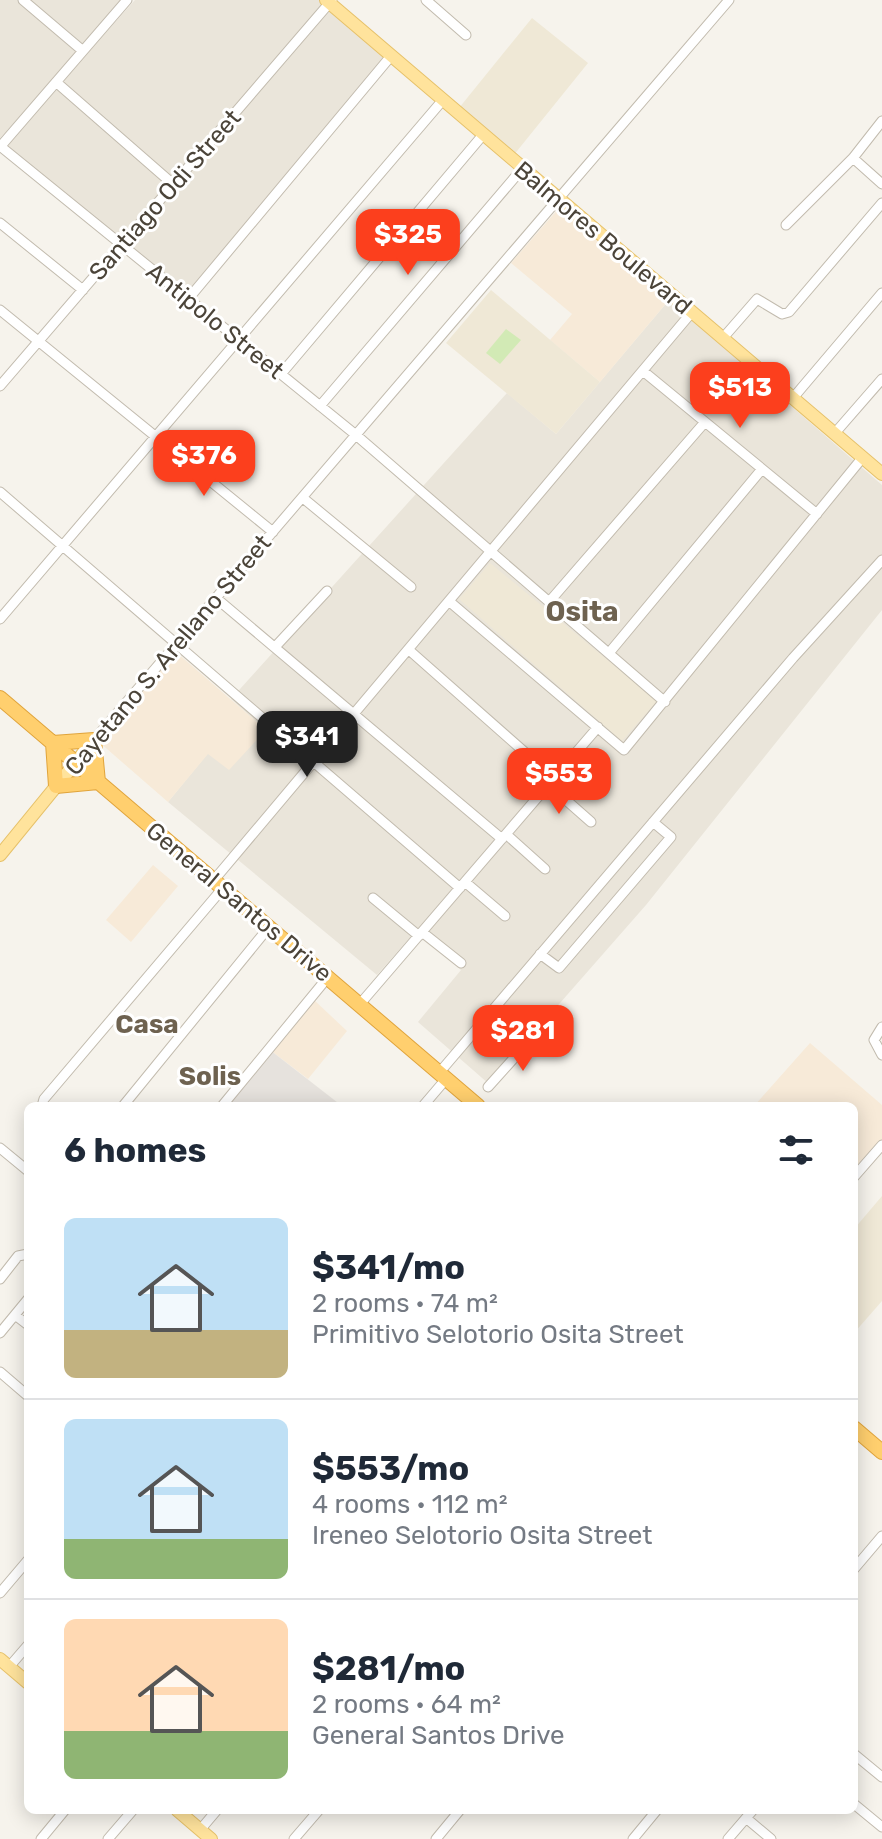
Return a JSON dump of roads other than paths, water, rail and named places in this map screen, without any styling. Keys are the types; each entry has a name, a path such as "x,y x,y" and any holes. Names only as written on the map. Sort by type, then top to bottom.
{"highway":[{"name":"General Santos Drive","path":"0,698 473,1102"},
{"path":"94,740 98,782 56,786 53,743 94,740"},
{"path":"858,1431 882,1452"}],"main road":[{"name":"Balmores Boulevard","path":"329,1 557,201 880,469"},
{"name":"Cayetano S. Arellano Street","path":"0,855 94,740"},
{"path":"5,1663 24,1680"},
{"path":"182,1814 211,1839"}],"street":[{"path":"23,0 83,51"},
{"path":"0,146 127,0"},
{"path":"426,0 466,35"},
{"name":"Cayetano S. Arellano Street","path":"94,740 729,0"},
{"name":"Santiago Odi Street","path":"0,386 329,1"},
{"path":"189,298 391,56"},
{"path":"56,82 174,185"},
{"path":"0,619 442,101"},
{"path":"786,225 853,158 882,121"},
{"path":"281,374 482,136"},
{"name":"Antipolo Street","path":"0,146 356,435 665,702"},
{"path":"853,158 882,184"},
{"path":"320,406 521,170"},
{"path":"723,338 757,299 782,314 789,312 882,203"},
{"path":"0,223 83,290"},
{"path":"793,398 882,293"},
{"path":"0,310 273,532"},
{"path":"43,1102 207,906 218,884 313,763 692,312"},
{"path":"643,371 817,514"},
{"path":"835,433 882,379"},
{"path":"549,602 705,422"},
{"path":"450,602 624,750 863,457"},
{"path":"609,653 762,469"},
{"path":"0,492 313,763 462,885 505,916"},
{"path":"303,498 411,587"},
{"path":"426,1102 442,1076 540,954 882,560"},
{"path":"275,647 327,591"},
{"path":"216,598 354,715 545,869"},
{"path":"409,650 552,781 591,822"},
{"path":"360,1004 598,727"},
{"path":"540,954 559,968 661,849 671,837 653,822"},
{"path":"373,898 461,963"},
{"path":"126,1102 269,927"},
{"path":"225,1102 328,977"},
{"path":"882,1027 874,1040 882,1055"},
{"path":"488,1087 533,1037"},
{"path":"858,1172 882,1145"},
{"path":"0,1148 24,1168"},
{"path":"0,1279 18,1256 24,1255"},
{"path":"0,1333 24,1304"},
{"path":"15,1315 24,1322"},
{"path":"0,1372 24,1393"},
{"path":"858,1564 882,1536"},
{"path":"0,1593 24,1565"},
{"path":"5,1663 24,1648"},
{"path":"858,1757 882,1777"},
{"path":"858,1807 882,1827"},
{"path":"41,1839 62,1814"},
{"path":"108,1839 130,1814"},
{"path":"200,1830 214,1814"},
{"path":"294,1839 316,1814"},
{"path":"436,1839 457,1814"},
{"path":"633,1839 654,1814"},
{"path":"728,1839 750,1814 771,1839"}],"district":[{"name":"Osita","path":"582,611"},
{"name":"Casa","path":"147,1024"},
{"name":"Solis","path":"210,1076"}]}
